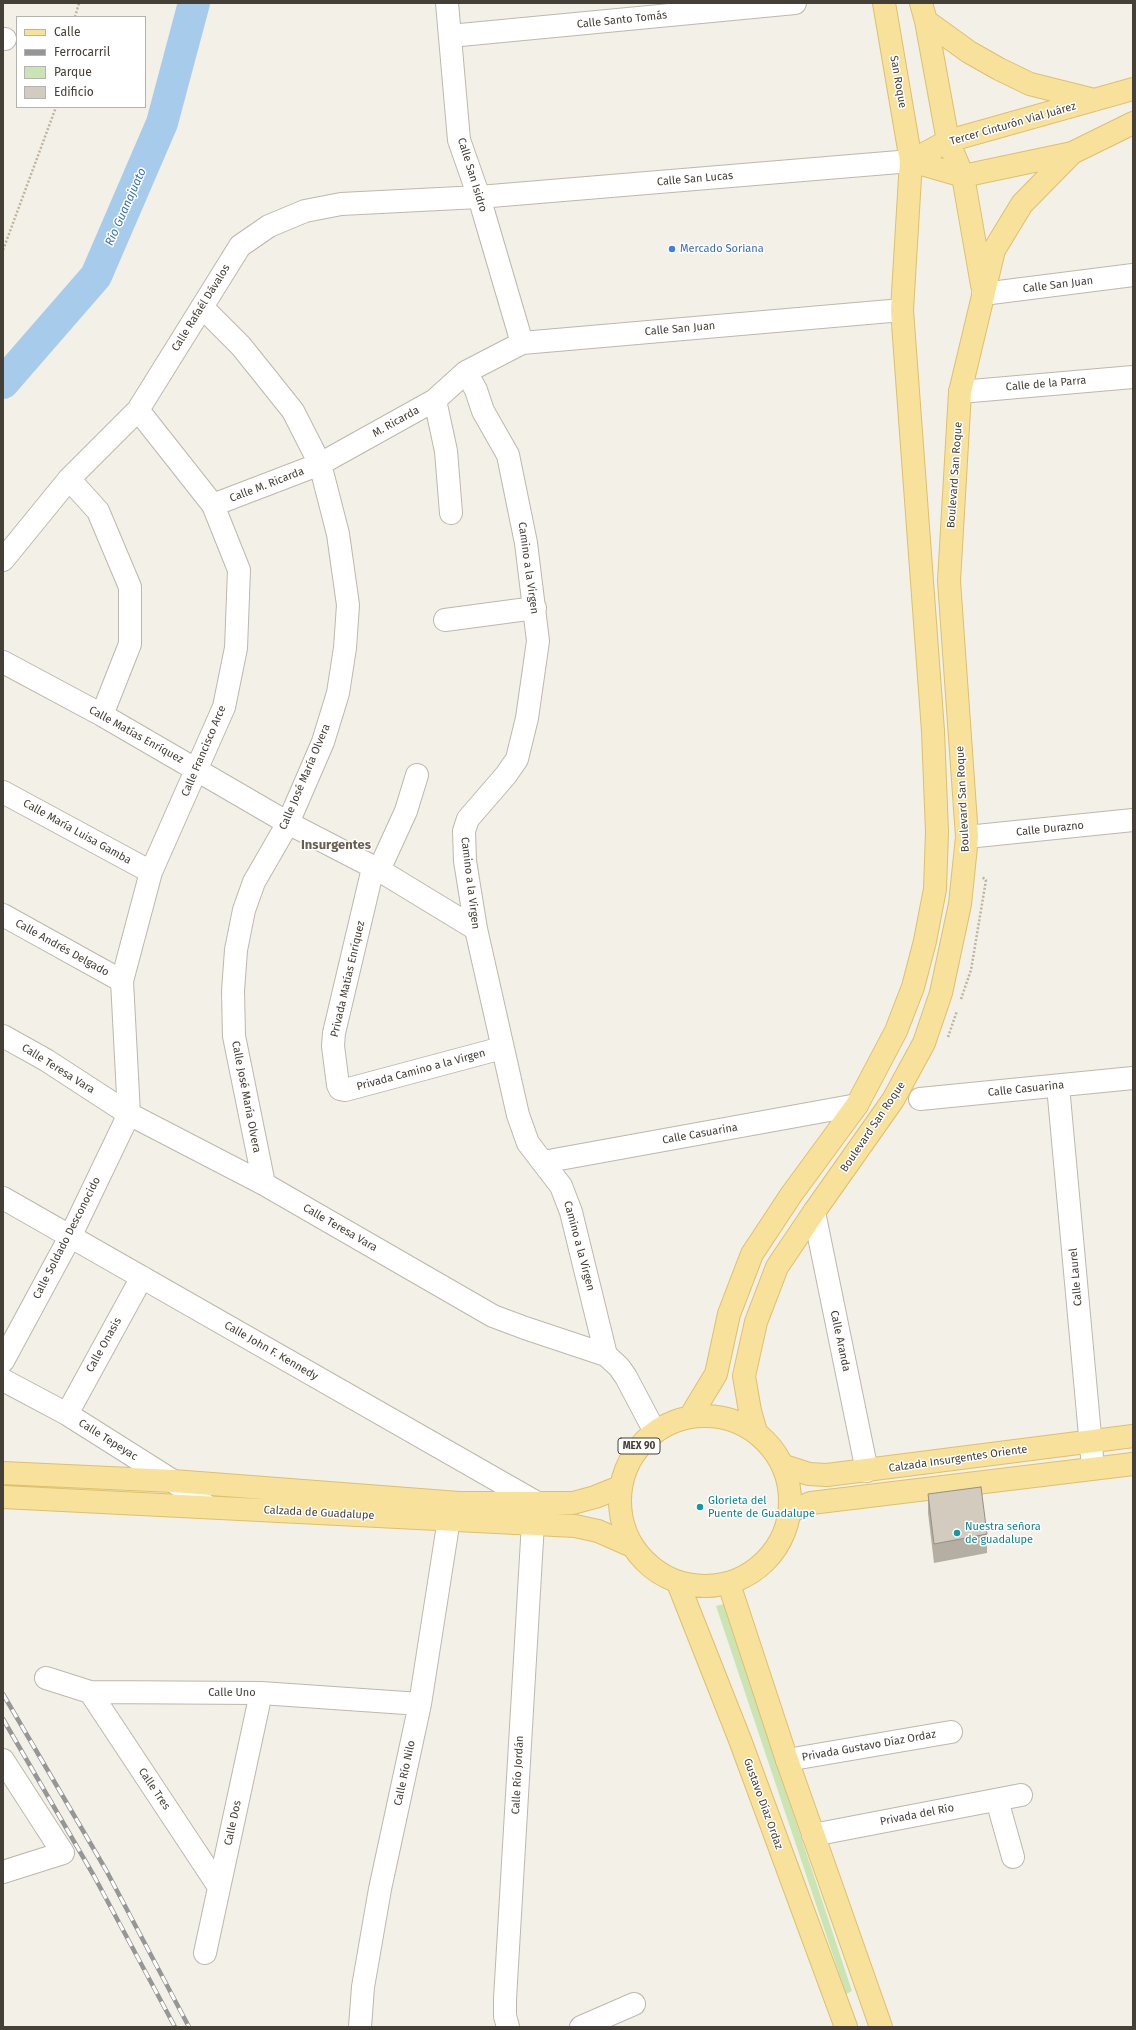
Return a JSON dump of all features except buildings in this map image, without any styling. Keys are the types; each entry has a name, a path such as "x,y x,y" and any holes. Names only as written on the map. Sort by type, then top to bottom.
{"main road":[{"name":"San Roque","path":"884,3 912,161"},
{"path":"923,12 970,52 999,69 1030,84 1097,101"},
{"path":"923,12 948,141"},
{"name":"Tercer Cinturón Vial Juárez","path":"912,161 948,141 1097,101 1133,89"},
{"path":"690,1417 716,1374 729,1314 752,1254 791,1195 857,1106 896,1031 913,987 925,941 935,889 938,832 933,731 902,310 912,161 963,176 1072,153 1133,123"},
{"name":"Boulevard San Roque","path":"756,1432 750,1411 744,1376 756,1322 777,1267 893,1100 924,1043 941,994 960,904 967,837 949,581 960,392 983,294 963,176 948,141"},
{"path":"983,294 994,250 1022,204 1072,153"},
{"name":"MEX 90","path":"713,1416 736,1421 756,1432 772,1447 784,1466 790,1488 791,1511 784,1535 771,1556 752,1573 729,1584 703,1587 678,1583 652,1569 632,1546 620,1518 620,1487 627,1466 638,1447 655,1432 671,1423 690,1417 713,1416"},
{"name":"Calzada Insurgentes Oriente","path":"784,1466 809,1474 827,1475 1133,1436"},
{"path":"791,1511 811,1503 1133,1464"},
{"name":"Calzada de Guadalupe","path":"3,1473 173,1481 459,1503 536,1514 590,1530 632,1546"},
{"name":"Calzada de Guadalupe","path":"3,1497 449,1519 536,1514 595,1497 620,1487"},
{"name":"Gustavo Díaz Ordaz","path":"678,1583 740,1740 846,2027"},
{"path":"729,1584 787,1760 881,2027"}],"street":[{"name":"Calle San Isidro","path":"447,3 459,140 479,197 522,343"},
{"name":"Calle Santo Tomás","path":"450,36 795,3"},
{"name":"Calle San Lucas","path":"479,197 912,161"},
{"name":"Calle Rafaél Dávalos","path":"3,560 70,479 138,410 240,246 269,226 305,211 341,204 479,197"},
{"name":"Calle San Juan","path":"983,294 1133,275"},
{"name":"Calle José María Olvera","path":"202,307 241,346 293,411 320,464 338,534 348,604 345,648 338,693 323,742 288,823 254,882 244,910 236,950 233,991 234,1036 264,1184"},
{"name":"Calle San Juan","path":"466,372 522,343 902,310"},
{"name":"M. Ricarda","path":"320,464 435,400 466,372"},
{"name":"Camino a la Virgen","path":"466,372 476,390 483,411 508,455 526,543 538,641 527,718 516,759 506,775 475,809 468,819 464,831 465,861 476,928 518,1116 528,1143 561,1186 571,1212 606,1355"},
{"name":"Calle de la Parra","path":"960,392 1133,377"},
{"path":"435,400 446,451 451,513"},
{"name":"Calle Francisco Arce","path":"129,1114 122,981 151,872 224,707 236,648 239,570 213,505 138,410"},
{"name":"Calle M. Ricarda","path":"213,505 320,464"},
{"path":"70,479 98,511 130,587 130,644 102,715"},
{"path":"445,620 535,608"},
{"name":"Calle Matías Enríquez","path":"3,662 102,715 288,823 376,870 476,928"},
{"name":"Privada Matías Enríquez","path":"340,1089 338,1085 333,1046 334,1033 376,870 406,811 417,775"},
{"name":"Calle María Luisa Gamba","path":"3,792 151,872"},
{"name":"Calle Durazno","path":"967,837 1133,820"},
{"name":"Calle Andrés Delgado","path":"3,915 122,981"},
{"name":"Calle Teresa Vara","path":"3,1036 46,1060 129,1114 264,1184 493,1316 606,1355 619,1367 626,1377 655,1432"},
{"name":"Privada Camino a la Virgen","path":"340,1089 345,1090 502,1048"},
{"name":"Calle Casuarina","path":"920,1099 1133,1078"},
{"name":"Calle Laurel","path":"1058,1086 1093,1468"},
{"name":"Calle Casuarina","path":"542,1162 857,1106"},
{"name":"Calle Soldado Desconocido","path":"3,1361 70,1237 129,1114"},
{"name":"Calle John F. Kennedy","path":"3,1198 142,1277 536,1514"},
{"name":"Calle Aranda","path":"814,1212 867,1471"},
{"name":"Calle Onasis","path":"67,1414 142,1277"},
{"name":"Calle Tepeyac","path":"3,1380 67,1414 173,1481 208,1507"},
{"name":"Calle Río Jordán","path":"508,2027 505,2016 505,1999 536,1514"},
{"name":"Calle Río Nilo","path":"360,2027 363,1986 380,1889 420,1704 449,1519"},
{"name":"Calle Uno","path":"46,1678 90,1692 261,1693 420,1704"},
{"name":"Calle Tres","path":"90,1692 219,1887"},
{"name":"Calle Dos","path":"205,1953 261,1693"},
{"name":"Privada Gustavo Díaz Ordaz","path":"787,1760 951,1732"},
{"path":"3,1760 63,1854 3,1872"},
{"name":"Privada del Río","path":"813,1834 1021,1795"},
{"path":"997,1800 1012,1858"},
{"path":"581,2027 634,2004"}],"path":[{"path":"75,16 79,3"},
{"path":"3,250 56,108"}],"green space":[{"path":"724,1604 852,1991 846,1994 716,1606"}],"waterway":[{"name":"Río Guanajuato","path":"3,383 96,276 162,123 194,3"}],"railway":[{"path":"3,1694 106,1870 189,2027"},
{"path":"3,1719 94,1876 175,2027"}],"place":[{"name":"Mercado Soriana","path":"672,249"},
{"name":"Glorieta del Puente de Guadalupe","path":"700,1507"},
{"name":"Nuestra señora de guadalupe","path":"957,1533"}],"district":[{"name":"Insurgentes","path":"336,845"}]}
